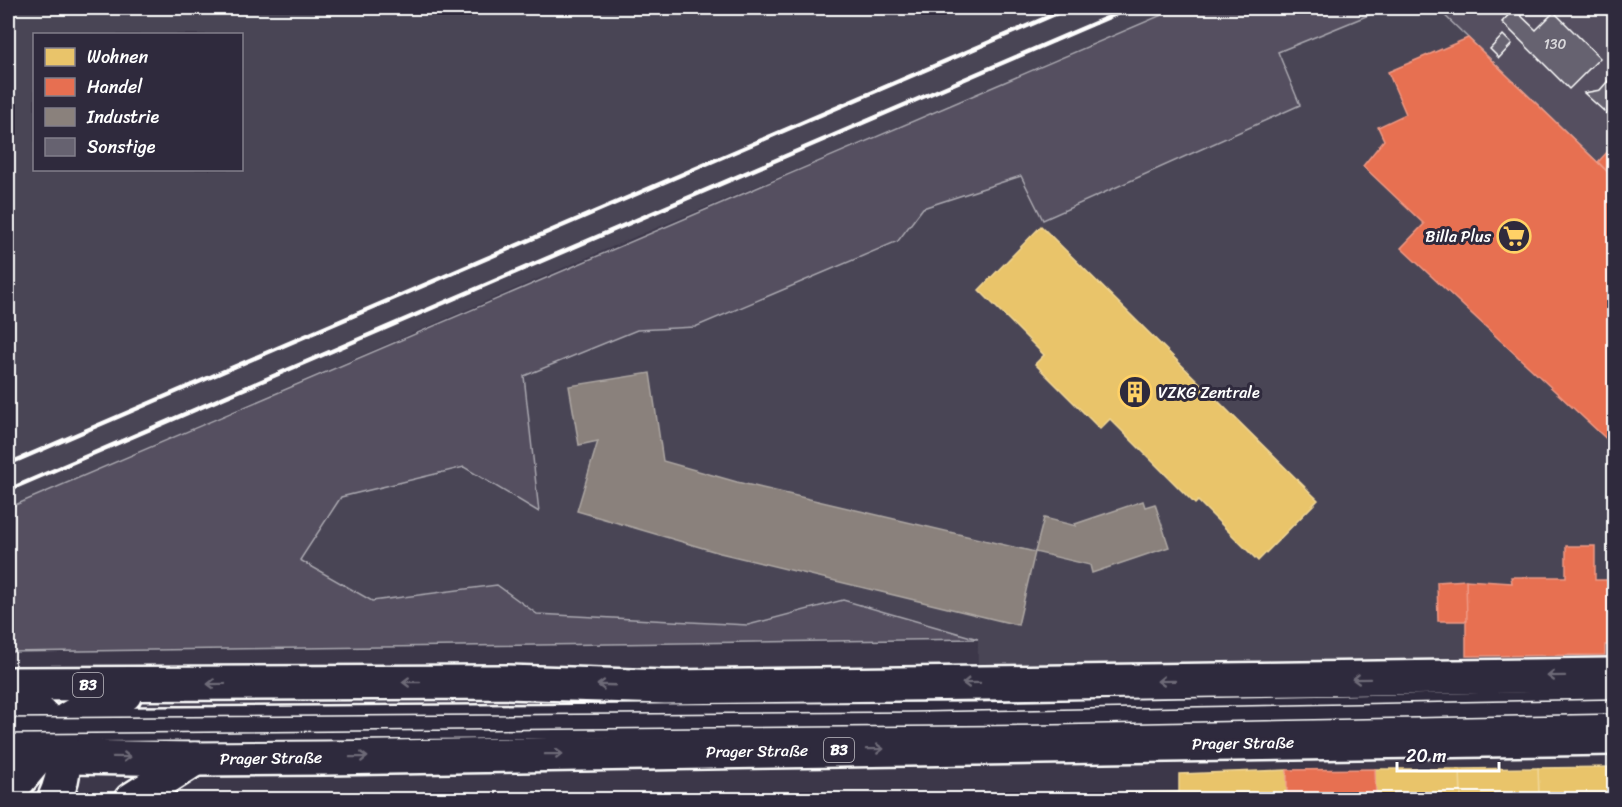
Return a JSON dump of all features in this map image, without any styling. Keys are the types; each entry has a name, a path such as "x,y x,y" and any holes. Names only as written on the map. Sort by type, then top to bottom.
{"main road":[{"name":"B3","path":"8,684 507,682 677,687 1614,675"},
{"path":"8,793 47,741 77,711 104,698 168,684"},
{"path":"8,691 29,703 47,741 58,790 54,800"},
{"path":"8,725 47,741 977,719 1614,707"},
{"name":"Prager Straße","path":"47,741 195,759 1614,738"},
{"path":"130,800 195,759"}],"shaded area":[{"path":"8,8 1185,8 635,237 8,508"},
{"path":"1178,8 1386,8 1278,52 1300,105 1043,220 1021,176 923,208 898,241 695,327 637,330 524,376 539,512 464,467 341,497 300,560 372,601 497,585 537,614 748,625 843,600 978,639 8,652 8,508"},
{"path":"1386,8 1437,8 1614,178 1614,709 977,719 978,639 843,600 748,625 537,614 497,585 372,601 300,560 341,497 464,467 538,512 523,376 637,330 695,327 898,241 923,208 1021,176 1044,220 1300,106 1277,52"},
{"path":"1437,8 1614,8 1614,178"}],"building: Wohnen":[{"name":"VZKG Zentrale","path":"1041,226 1318,500 1258,561 1198,501 1195,504 1110,419 1100,429 1035,364 1044,355 979,290"},
{"path":"1614,767 1614,800 1539,800 1538,768"},
{"path":"1538,768 1539,800 1461,800 1460,769"},
{"path":"1375,769 1460,769 1461,800 1376,800"},
{"path":"1287,770 1287,800 1179,800 1179,774"},
{"path":"1179,792 1179,800 990,800 990,795"}],"building: Handel":[{"name":"Billa Plus","path":"1468,38 1614,178 1614,446 1401,248 1424,224 1363,166 1384,140 1378,127 1406,114 1388,72"},
{"path":"1614,145 1614,178 1598,162"},
{"path":"1566,546 1595,546 1595,580 1614,580 1614,645 1605,645 1605,655 1466,656 1466,580 1512,583 1511,577 1566,577"},
{"path":"1466,580 1467,621 1438,621 1437,582"},
{"path":"1375,769 1376,800 1287,800 1287,770"}],"building: Industrie":[{"path":"650,373 663,461 737,482 1035,552 1018,625 720,553 577,511 598,441 579,445 569,386"},
{"path":"1143,501 1145,507 1155,504 1169,547 1092,573 1090,565 1035,552 1044,518 1076,526 1075,524"}],"building: Sonstige":[{"path":"1514,9 1536,30 1554,12 1600,58 1569,89 1502,22"},
{"path":"1503,35 1512,44 1499,58 1490,49"},
{"path":"1614,74 1614,120 1584,93 1600,90"}],"tram line":[{"path":"8,718 913,712 1614,699"},
{"path":"8,734 1041,725 1614,714"}],"railway":[{"path":"8,464 1069,8"},
{"path":"8,490 1130,8"}],"place":[{"name":"Billa Plus","path":"1514,236"},
{"name":"VZKG Zentrale","path":"1135,392"}]}
